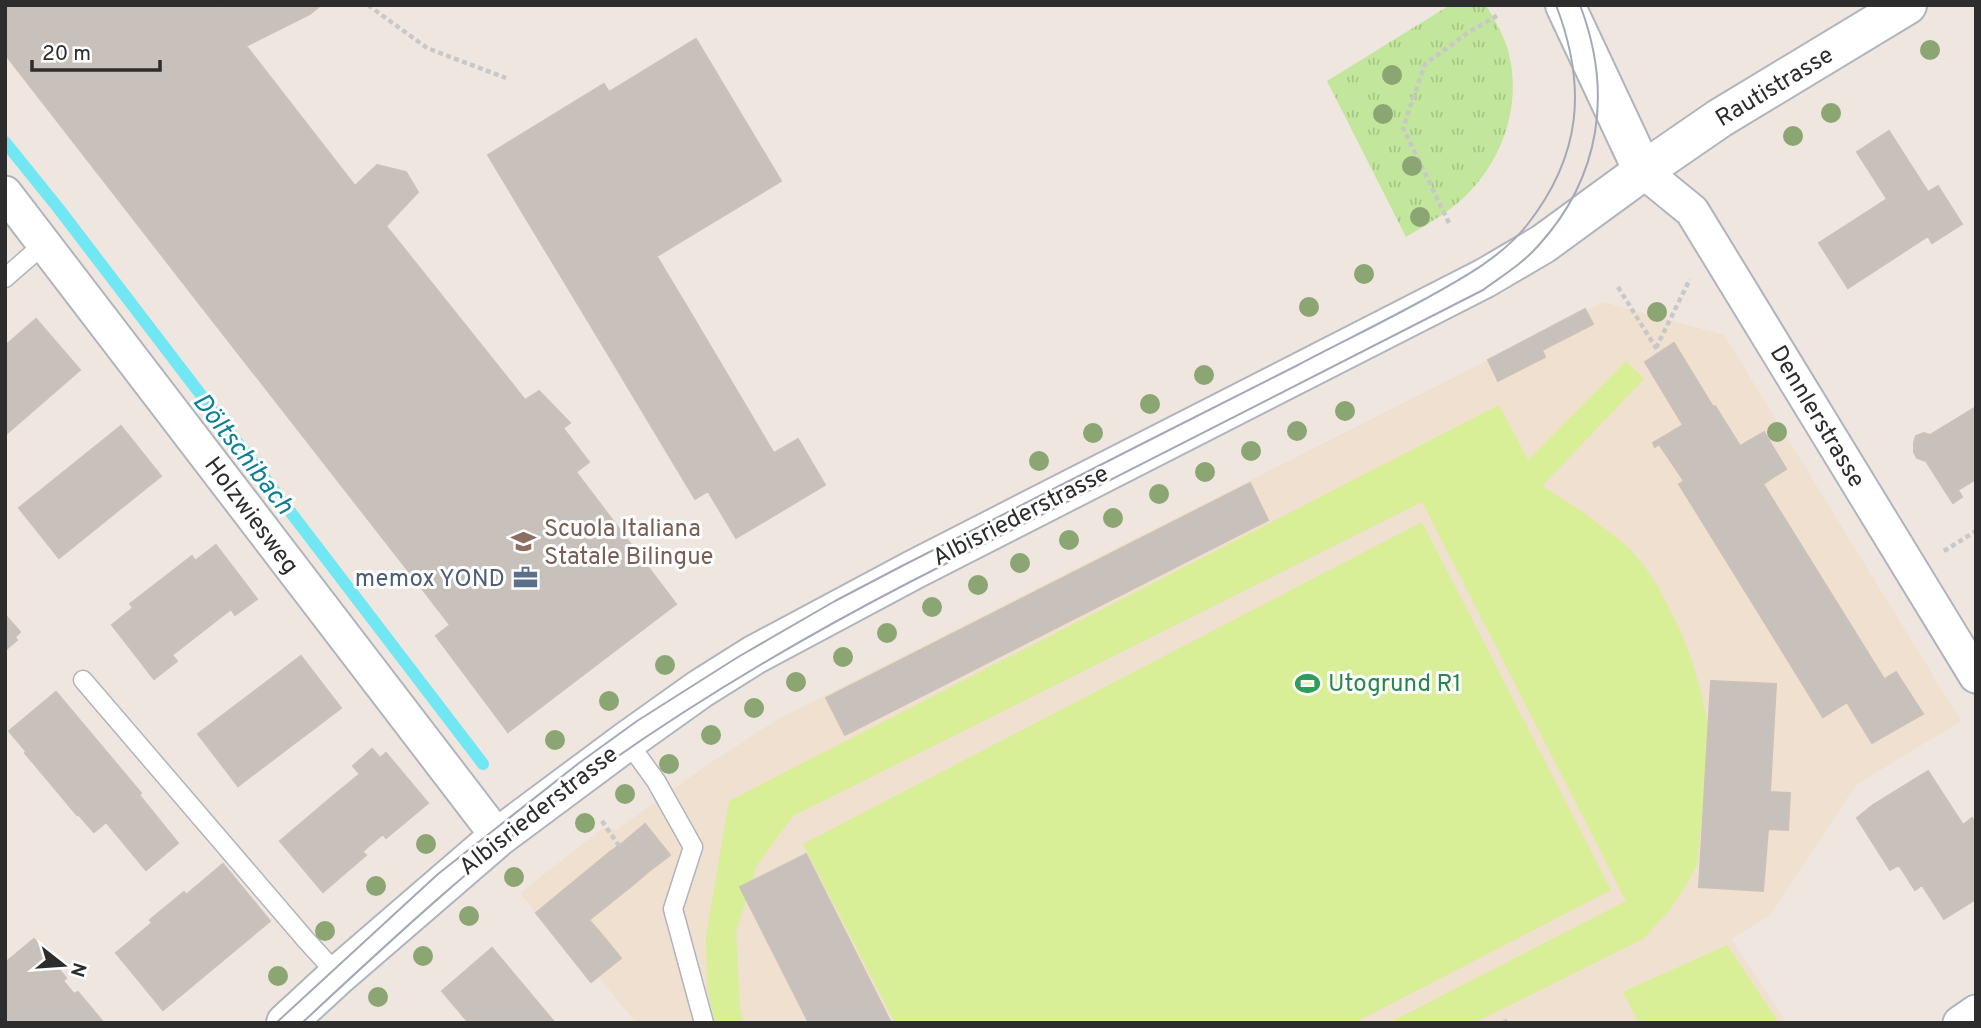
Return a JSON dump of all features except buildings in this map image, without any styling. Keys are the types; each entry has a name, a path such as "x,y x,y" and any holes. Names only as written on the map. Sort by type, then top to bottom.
{"main road":[{"path":"1565,5 1643,171"},
{"name":"Rautistrasse","path":"1643,171 1720,118 1907,5"},
{"name":"Albisriederstrasse","path":"286,1023 498,836 627,741 754,655 915,569 1485,278 1544,244 1643,171"}],"street":[{"name":"Dennlerstrasse","path":"1643,171 1692,211 1976,676"},
{"name":"Holzwiesweg","path":"5,193 498,836"}],"lane":[{"path":"5,278 44,244"},
{"path":"83,680 338,975"},
{"path":"627,741 656,781 693,847 673,909 704,1023"}],"path":[{"path":"368,5 427,48 506,78"},
{"path":"1449,223 1403,128 1425,64 1469,32 1500,14"},
{"path":"1618,287 1657,351 1690,278"},
{"path":"1943,551 1976,531"},
{"path":"602,821 619,845"},
{"path":"1503,1023 1509,1020 1510,1023"}],"shaded area":[{"path":"1603,302 1724,335 1961,721 1856,785 1770,915 1731,939 1787,1023 636,1023 599,977 591,982 520,893 603,828 616,830 776,720"}],"green space":[{"path":"1450,5 1486,5 1496,23 1509,54 1513,95 1510,115 1497,153 1474,187 1447,211 1406,237 1327,81"},
{"path":"1626,361 1644,379 1542,486 1580,510 1626,545 1643,564 1681,632 1702,695 1710,735 1697,865 1668,912 1643,939 1474,1023 1389,1023 1626,901 1422,502 793,816 757,865 736,932 740,1008 744,1023 715,1023 707,987 706,936 729,801 1499,405 1528,460"},
{"name":"Utogrund R1","path":"1422,522 1611,890 1354,1023 895,1023 803,844"},
{"path":"1727,945 1779,1023 1639,1023 1623,992"}],"waterway":[{"name":"Döltschibach","path":"5,142 483,764"}],"tram line":[{"path":"276,1023 438,874 637,721 738,657 900,567 1409,308 1467,275 1506,247 1527,225 1545,199 1569,146 1575,92 1566,35 1556,5"},
{"path":"302,1023 476,866 549,806 704,699 866,605 1483,290 1519,264 1538,246 1559,219 1576,191 1588,162 1598,101 1596,70 1580,5"}],"place":[{"name":"Scuola Italiana Statale Bilingue","path":"524,542"},
{"name":"memox YOND","path":"525,578"},
{"name":"Utogrund R1","path":"1308,683"}]}
